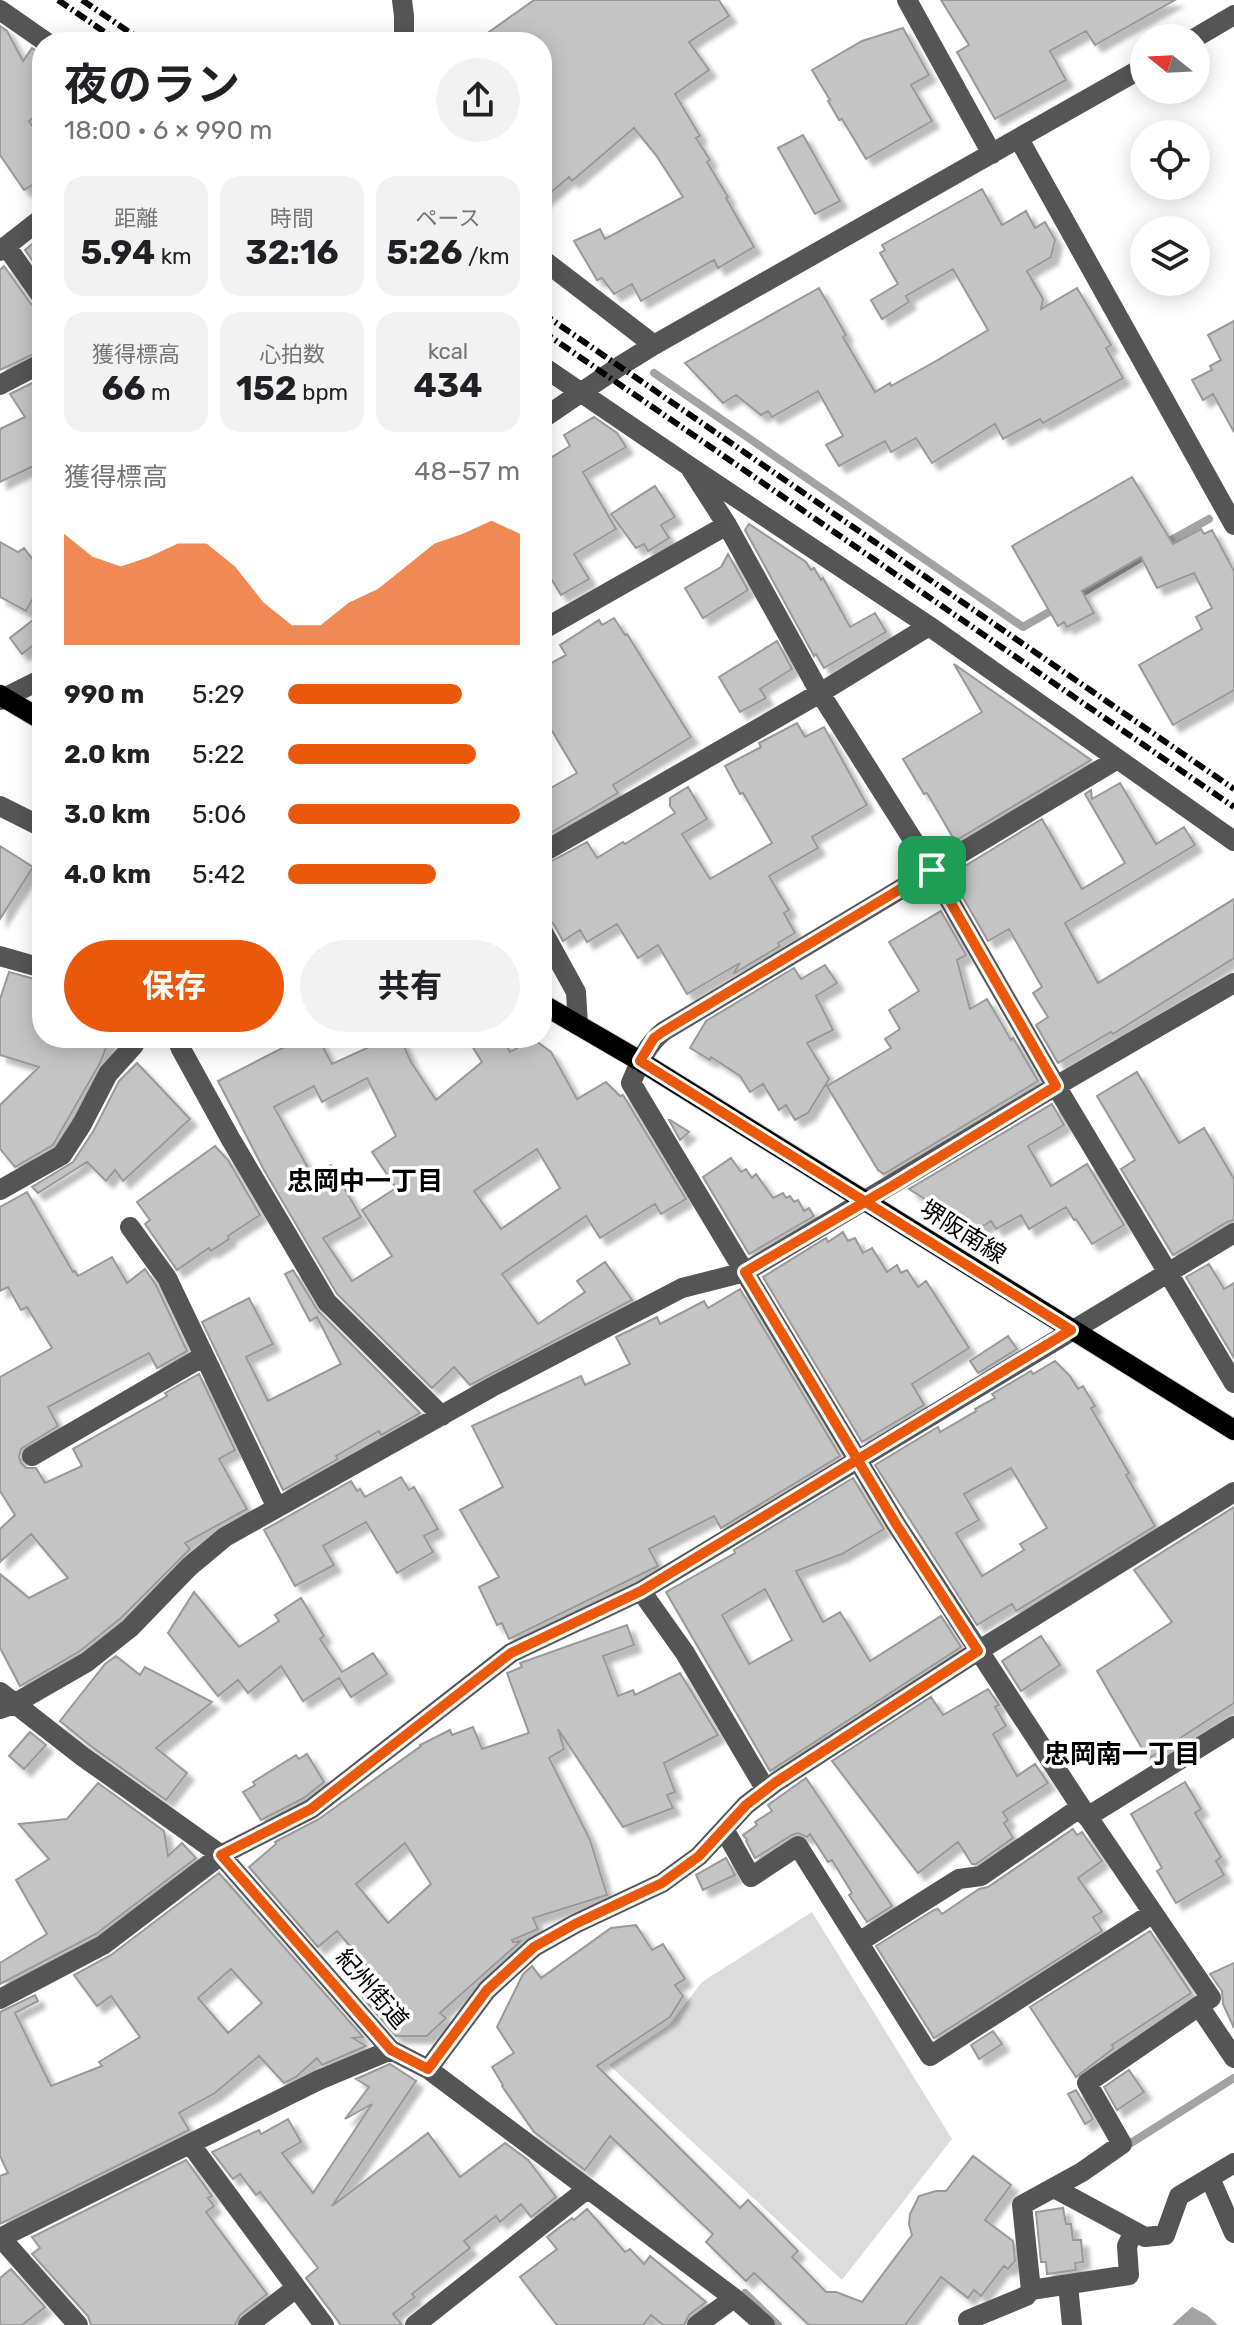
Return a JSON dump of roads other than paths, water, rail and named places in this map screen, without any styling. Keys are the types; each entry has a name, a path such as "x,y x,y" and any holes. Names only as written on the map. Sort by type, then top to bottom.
{"main road":[{"path":"1,698 32,715"},
{"name":"堺阪南線","path":"552,1010 640,1061 1234,1430"}],"street":[{"path":"402,0 404,32"},
{"path":"907,0 992,154"},
{"path":"0,10 32,32"},
{"path":"1210,29 1234,15"},
{"path":"552,412 654,345 1130,75"},
{"path":"1019,139 1234,525"},
{"path":"32,226 3,248 32,284"},
{"path":"552,267 654,345"},
{"path":"0,385 32,368"},
{"path":"552,373 929,626 1234,841"},
{"path":"689,466 727,525 820,693 932,870 1056,1086 1234,1383"},
{"path":"552,624 727,525"},
{"path":"552,847 820,693 929,626"},
{"path":"1,698 32,684"},
{"path":"1031,2290 1022,2205 1082,2172 1122,2144 1087,2083 1211,1998 1084,1812 896,1524 631,1083 654,1038 664,1031 1116,760"},
{"path":"0,806 32,822"},
{"path":"552,948 576,992 578,1025"},
{"path":"0,956 32,965"},
{"path":"5,1702 87,1662 130,1628 189,1567 225,1537 442,1416 682,1288 745,1272 1234,983"},
{"path":"0,1190 62,1155 108,1074 133,1048"},
{"path":"181,1048 327,1302 442,1416"},
{"path":"130,1227 167,1278 277,1508"},
{"path":"0,1999 103,1945 221,1855 311,1809 511,1653 641,1591 1234,1233"},
{"path":"32,1456 204,1356"},
{"path":"428,2069 487,1990 534,1947 662,1883 699,1856 746,1805 766,1790 978,1651 1234,1492"},
{"path":"641,1591 685,1653 766,1790"},
{"name":"紀州街道","path":"5,1702 221,1855 391,2050 428,2069 734,2298 765,2325"},
{"path":"859,1942 959,1879 981,1876 1084,1812 1234,1726"},
{"path":"724,1829 751,1877 798,1846 930,2056 1153,1913"},
{"path":"1199,2006 1234,2058"},
{"path":"70,2322 0,2238 319,2080 391,2050"},
{"path":"191,2145 324,2325"},
{"path":"1054,2188 1145,2237 1165,2235 1179,2196 1234,2163"},
{"path":"1210,2178 1234,2233"},
{"path":"415,2325 587,2189"},
{"path":"968,2320 1026,2296 1031,2290 1129,2275 1127,2246 1134,2231"},
{"path":"1068,2285 1072,2325"},
{"path":"248,2325 296,2288"},
{"path":"697,2325 734,2298"}],"waterway":[{"path":"654,373 1023,627 1056,608"},
{"path":"1164,544 1209,519"},
{"path":"1075,597 1149,553"},
{"path":"1123,2148 1234,2078"},
{"path":"745,2293 778,2325"}],"railway":[{"path":"58,0 104,32"},
{"path":"82,0 129,32"},
{"path":"552,320 1234,789"},
{"path":"552,338 1234,807"}],"district":[{"name":"忠岡中一丁目","path":"365,1181"},
{"name":"忠岡南一丁目","path":"1122,1754"}]}
